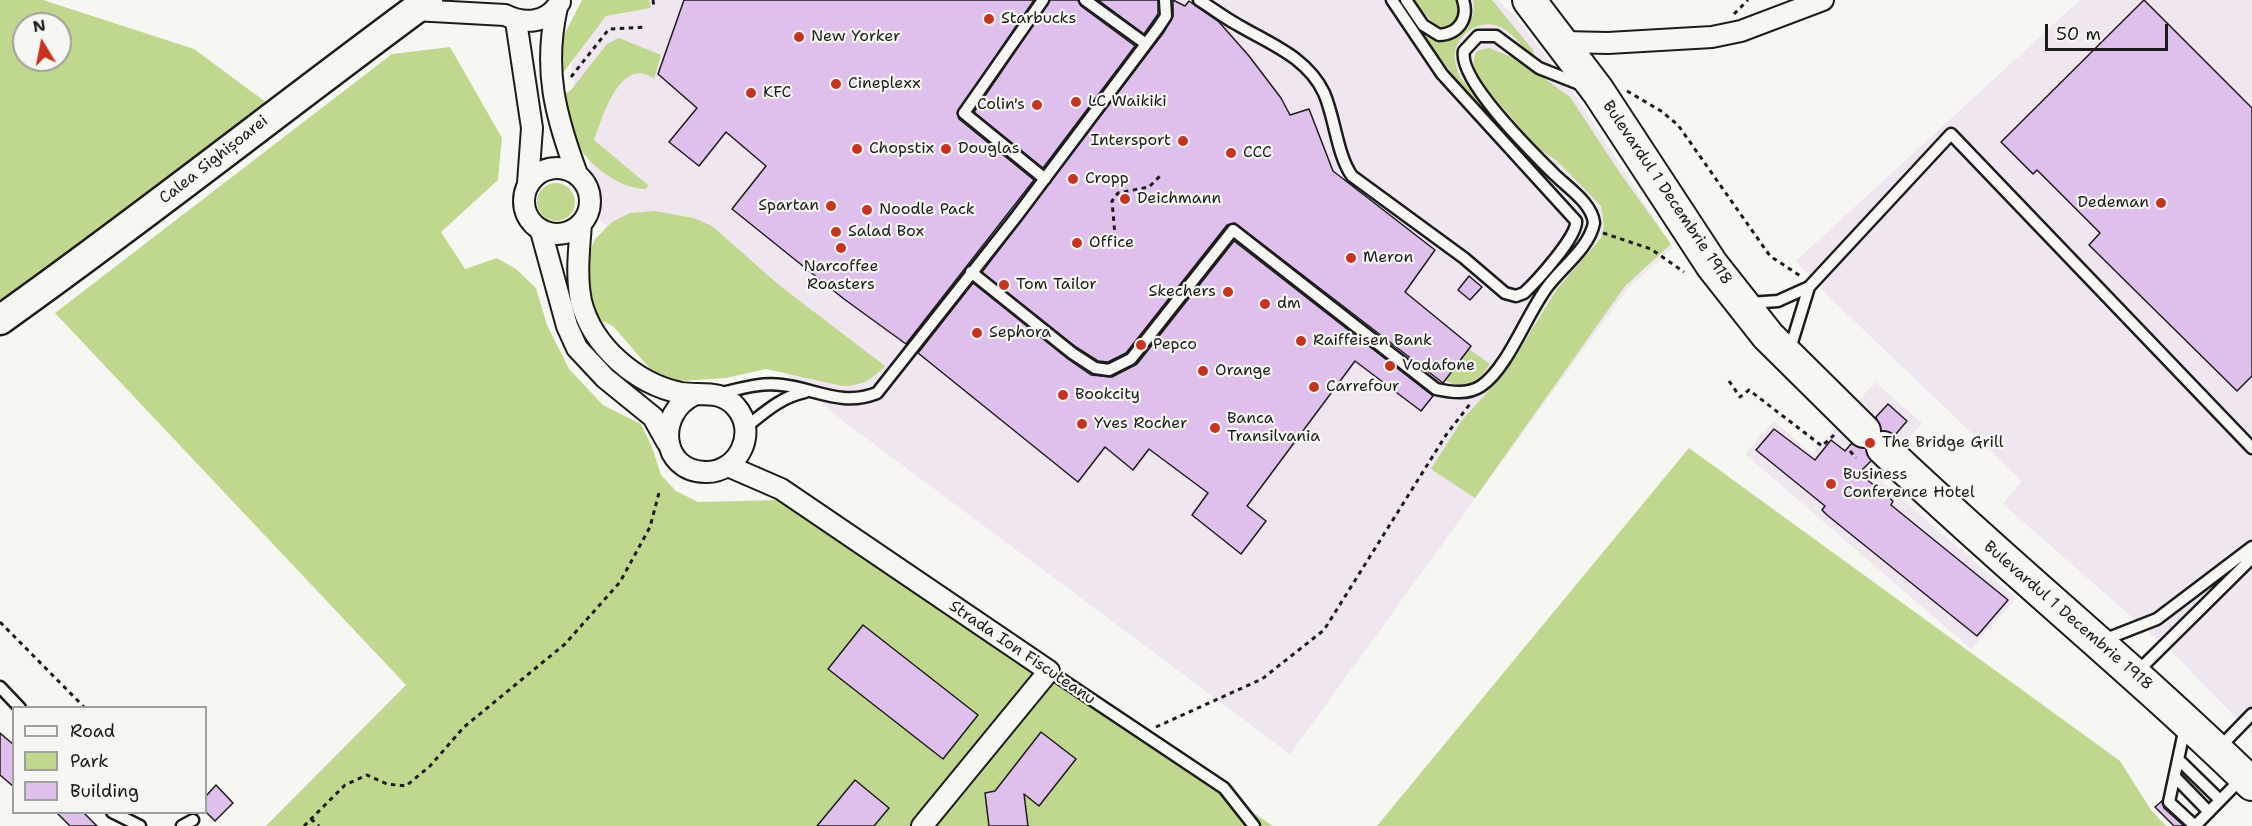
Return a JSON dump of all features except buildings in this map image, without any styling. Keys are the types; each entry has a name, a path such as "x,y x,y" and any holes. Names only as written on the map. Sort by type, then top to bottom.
{"main road":[{"name":"Bulevardul 1 Decembrie 1918","path":"1529,0 1598,91 1712,265 1742,304 1788,356 1858,446 1946,509 2187,721 2248,780"},
{"name":"Calea Sighișoarei","path":"0,320 138,220 256,127 421,5"}],"street":[{"path":"492,0 511,18 532,128 528,183 524,194 526,215 541,231 567,326 577,348 605,378 653,417 669,446 683,464 693,470 711,471 728,466 743,449 746,427 736,406 717,395 694,395 673,391 640,376 613,356 591,327 582,303 579,285 581,224 590,204 589,192 577,174 561,132 551,86 549,55 559,3"},
{"path":"1563,42 1608,43 1712,37 1741,31 1823,0"},
{"path":"421,5 539,20 559,3"},
{"path":"528,183 535,175 555,168 577,174"},
{"path":"541,231 562,234 581,224"},
{"path":"669,446 668,425 671,415 685,400 694,395"},
{"name":"Strada Ion Fiscuteanu","path":"743,449 781,489"},
{"name":"Strada Ion Fiscuteanu","path":"728,466 781,489 1048,671"},
{"path":"922,826 1048,671"}],"lane":[{"path":"1043,0 964,113 1045,179"},
{"path":"1085,0 1146,44"},
{"path":"717,395 764,385 782,385 833,398 862,398 877,393 1045,179 1146,44 1166,16 1165,0"},
{"path":"1199,0 1237,24 1282,47 1302,64 1322,89 1333,116 1345,163 1352,176 1464,258 1505,293 1516,296 1524,293 1560,251 1576,228 1576,221 1442,74 1392,0"},
{"path":"1406,0 1423,25 1439,35 1454,32 1460,26 1466,8 1463,0"},
{"path":"971,272 1072,353 1095,368 1108,370 1131,359 1233,230 1436,389 1462,392 1478,388 1487,381 1547,287 1592,231 1594,218 1588,207 1551,172 1472,81 1463,63 1464,51 1478,36 1496,36 1539,68 1598,91"},
{"path":"1742,304 1778,301 1809,287 1951,134 2252,448"},
{"path":"1788,356 1809,287"},
{"path":"746,427 784,399 805,392"},
{"path":"2097,643 2157,619 2252,546"},
{"path":"2134,674 2252,558"},
{"name":"Strada Ion Fiscuteanu","path":"1048,671 1224,788 1254,826"},
{"path":"0,687 18,706"},
{"path":"2217,750 2252,714"},
{"path":"2187,721 2169,802 2195,826 2220,800 2248,780"},
{"path":"2178,759 2220,800"},
{"path":"2175,777 2209,812"},
{"path":"114,814 140,826"},
{"path":"183,826 193,820"}],"path":[{"path":"653,0 654,7"},
{"path":"567,82 609,29 646,27"},
{"path":"1629,99 1623,89 1661,111 1688,137 1770,256 1802,277 1819,276"},
{"path":"1107,245 1115,235 1112,201 1118,193 1149,188 1160,176"},
{"path":"1592,231 1651,249 1684,272"},
{"path":"1154,728 1262,680 1324,630 1446,435 1487,381"},
{"path":"1729,381 1740,398 1749,390 1822,446 1833,434 1858,446"},
{"path":"304,826 345,784 367,775 387,784 406,786 430,766 464,727 565,644 620,582 650,527 660,489"},
{"path":"0,622 83,706"},
{"path":"311,819 319,826"}],"shaded area":[{"path":"600,0 1497,0 1515,16 1575,95 1673,248 1628,288 1290,754 842,420 600,221 571,66"},
{"path":"2080,0 2252,0 2252,734 2174,654 2003,504 2022,481 1823,291 1796,261"},
{"path":"1875,382 1922,423 1876,476 2016,598 1971,649 1745,454 1774,421 1812,454"}],"green space":[{"path":"0,0 43,0 194,49 271,106 0,303"},
{"path":"582,0 649,0 651,8 606,16 563,73 561,41"},
{"path":"1413,0 1457,0 1459,15 1447,29 1438,29"},
{"path":"1473,0 1492,0 1533,50 1534,56 1529,56 1512,35 1491,24 1477,26 1465,34 1457,46 1455,56 1460,77 1533,160 1532,163 1456,79 1418,29 1439,40 1454,36 1466,28 1470,22 1474,8"},
{"path":"619,38 661,55 654,79 642,74 631,75 614,92 594,140 649,186 645,189 623,184 593,164 578,145 571,130 568,115 565,94 571,90 607,44"},
{"path":"450,47 502,138 498,180 441,232 465,269 497,258 516,269 536,288 547,325 569,369 603,405 641,424 652,447 661,475 676,491 698,502 781,500 1273,826 266,826 406,685 55,313 392,54"},
{"path":"1489,48 1519,60 1570,97 1620,173 1671,244 1625,286 1475,498 1431,469 1462,420 1505,373 1557,289 1601,238 1604,225 1601,206 1557,161 1538,148 1478,79 1474,65 1475,55 1477,51"},
{"path":"556,183 570,188 575,202 570,216 556,221 542,216 537,202 542,188"},
{"path":"655,211 694,218 712,226 779,285 885,366 866,381 842,386 766,369 726,378 681,381 652,371 613,326 600,320 594,312 586,262 595,239 612,222 630,213"},
{"path":"1469,349 1490,364 1476,380 1465,385 1452,384 1445,380"},
{"path":"1689,448 2120,761 2151,810 2166,826 1377,826"}],"place":[{"name":"Starbucks","path":"989,19"},
{"name":"New Yorker","path":"799,37"},
{"name":"Cineplexx","path":"836,84"},
{"name":"KFC","path":"751,93"},
{"name":"LC Waikiki","path":"1076,102"},
{"name":"Colin's","path":"1037,105"},
{"name":"Intersport","path":"1183,141"},
{"name":"Chopstix","path":"857,149"},
{"name":"Douglas","path":"946,149"},
{"name":"CCC","path":"1231,153"},
{"name":"Cropp","path":"1073,179"},
{"name":"Deichmann","path":"1125,199"},
{"name":"Dedeman","path":"2161,203"},
{"name":"Spartan","path":"831,206"},
{"name":"Noodle Pack","path":"867,210"},
{"name":"Salad Box","path":"836,232"},
{"name":"Office","path":"1077,243"},
{"name":"Narcoffee Roasters","path":"841,248"},
{"name":"Meron","path":"1351,258"},
{"name":"Tom Tailor","path":"1004,285"},
{"name":"Skechers","path":"1228,292"},
{"name":"dm","path":"1265,304"},
{"name":"Sephora","path":"977,333"},
{"name":"Raiffeisen Bank","path":"1301,341"},
{"name":"Pepco","path":"1141,345"},
{"name":"Vodafone","path":"1390,366"},
{"name":"Orange","path":"1203,371"},
{"name":"Carrefour","path":"1314,387"},
{"name":"Bookcity","path":"1063,395"},
{"name":"Yves Rocher","path":"1082,424"},
{"name":"Banca Transilvania","path":"1215,428"},
{"name":"The Bridge Grill","path":"1870,443"},
{"name":"Business Conference Hotel","path":"1831,484"}]}
